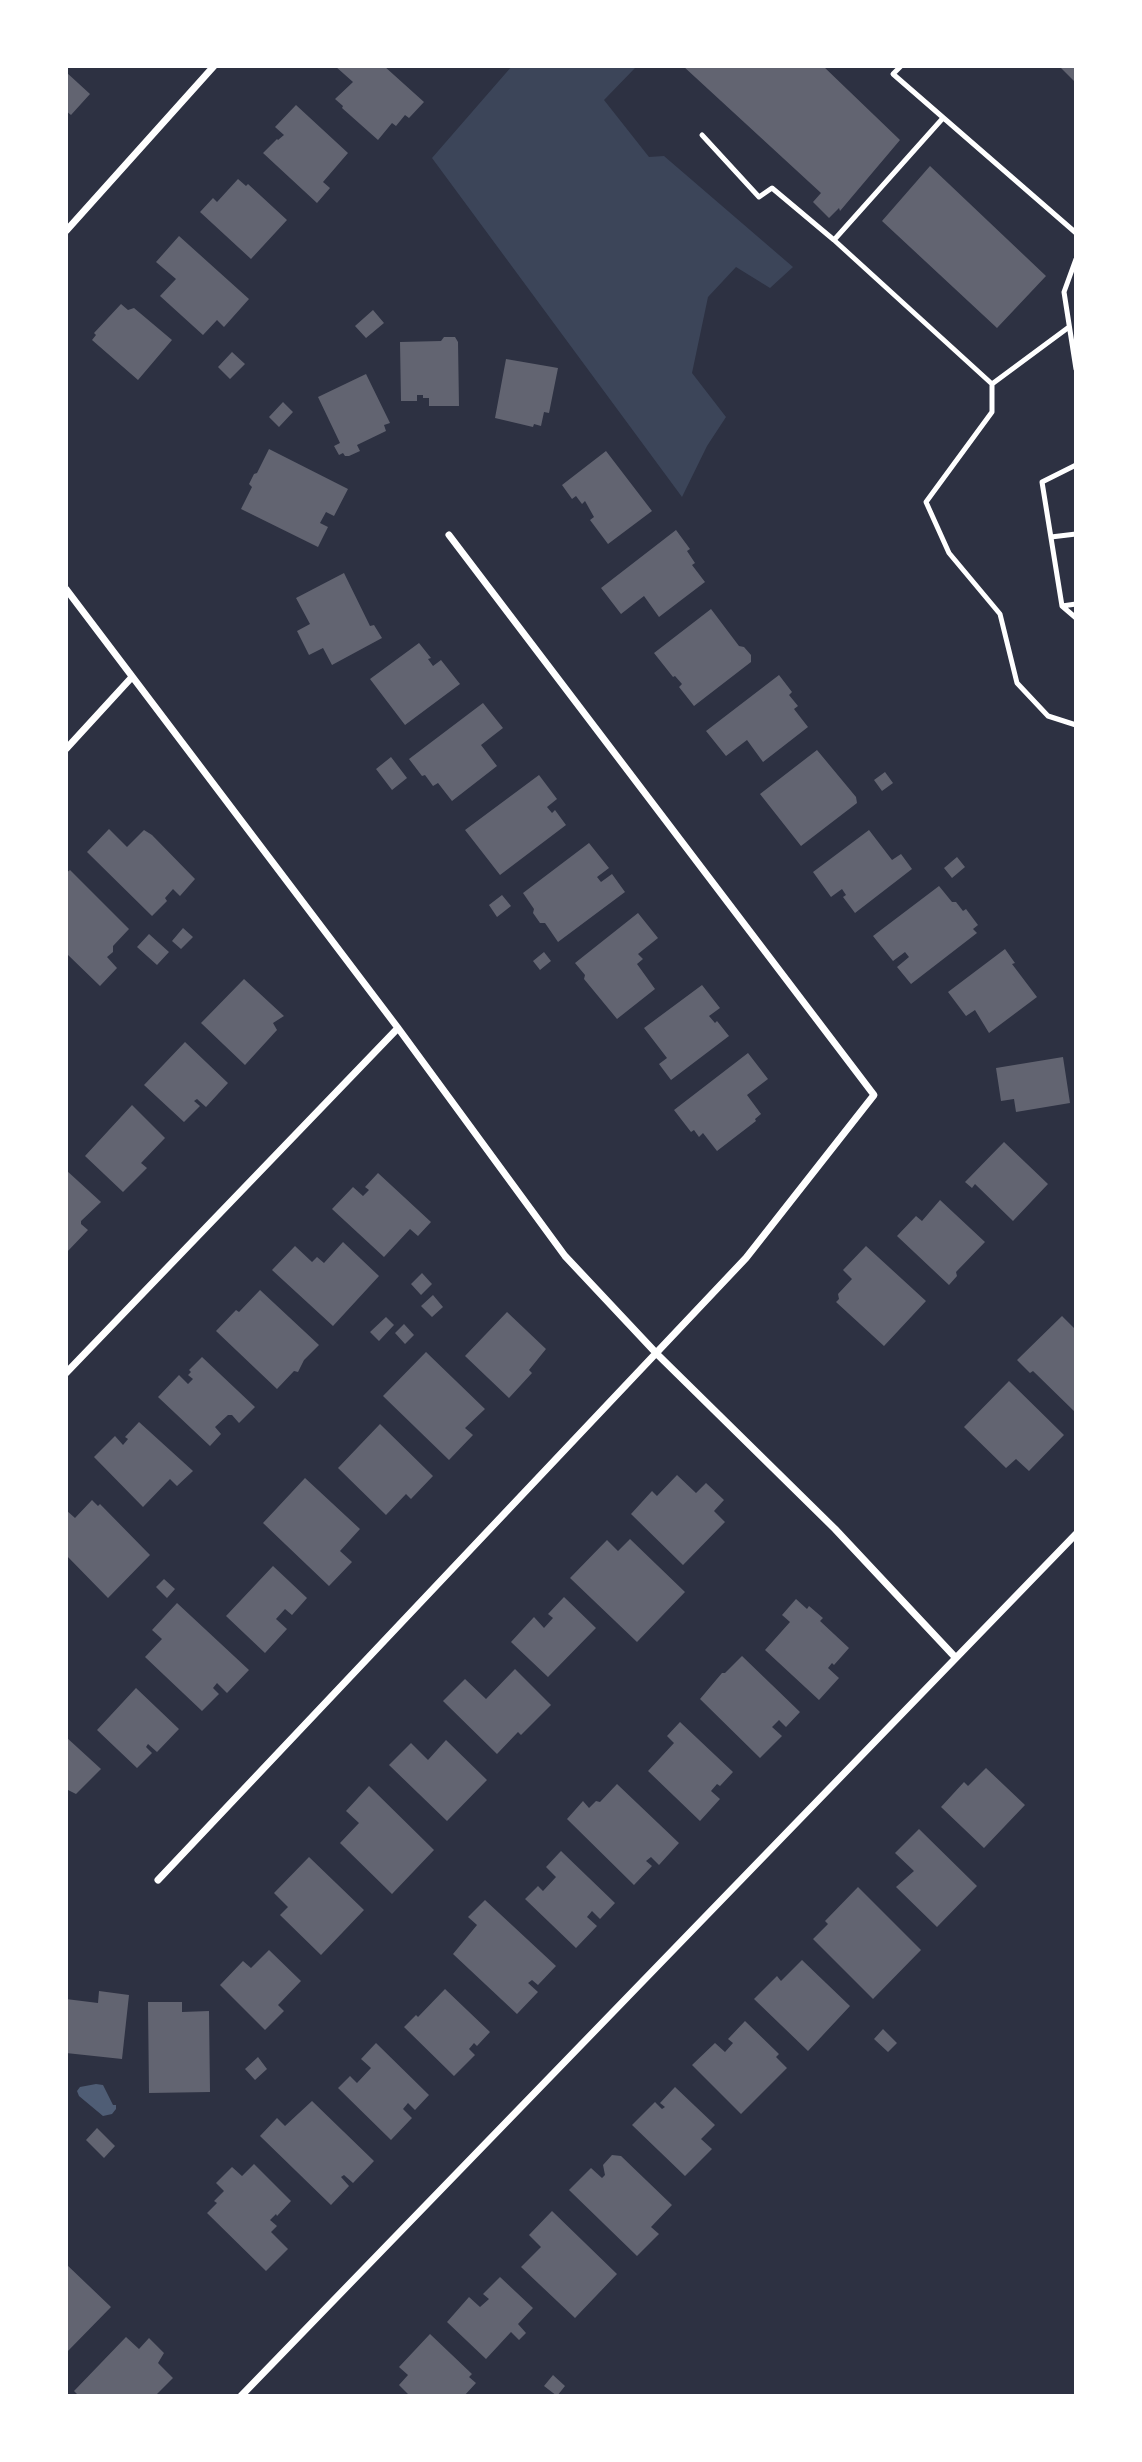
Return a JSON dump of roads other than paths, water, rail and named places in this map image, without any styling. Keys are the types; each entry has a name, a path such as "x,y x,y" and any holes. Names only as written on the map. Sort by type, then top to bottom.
{"street":[{"path":"66,230 214,66"},
{"path":"158,1880 746,1258 874,1095 449,535"},
{"path":"66,589 398,1028 565,1256 657,1354 835,1529 955,1657"},
{"path":"66,749 132,677"},
{"path":"66,1373 398,1028"},
{"path":"241,2396 1076,1534"}],"lane":[{"path":"901,66 893,74 1076,233"},
{"path":"834,240 943,118"},
{"path":"702,135 760,197 772,188 834,240 992,384 992,412 926,502 950,553 1000,614 1017,683 1048,716 1076,725"},
{"path":"1076,259 1064,292 1076,369"},
{"path":"992,384 1069,327"},
{"path":"1076,465 1042,482 1062,606 1076,618"},
{"path":"1051,537 1076,534"},
{"path":"1062,606 1076,604"}]}
